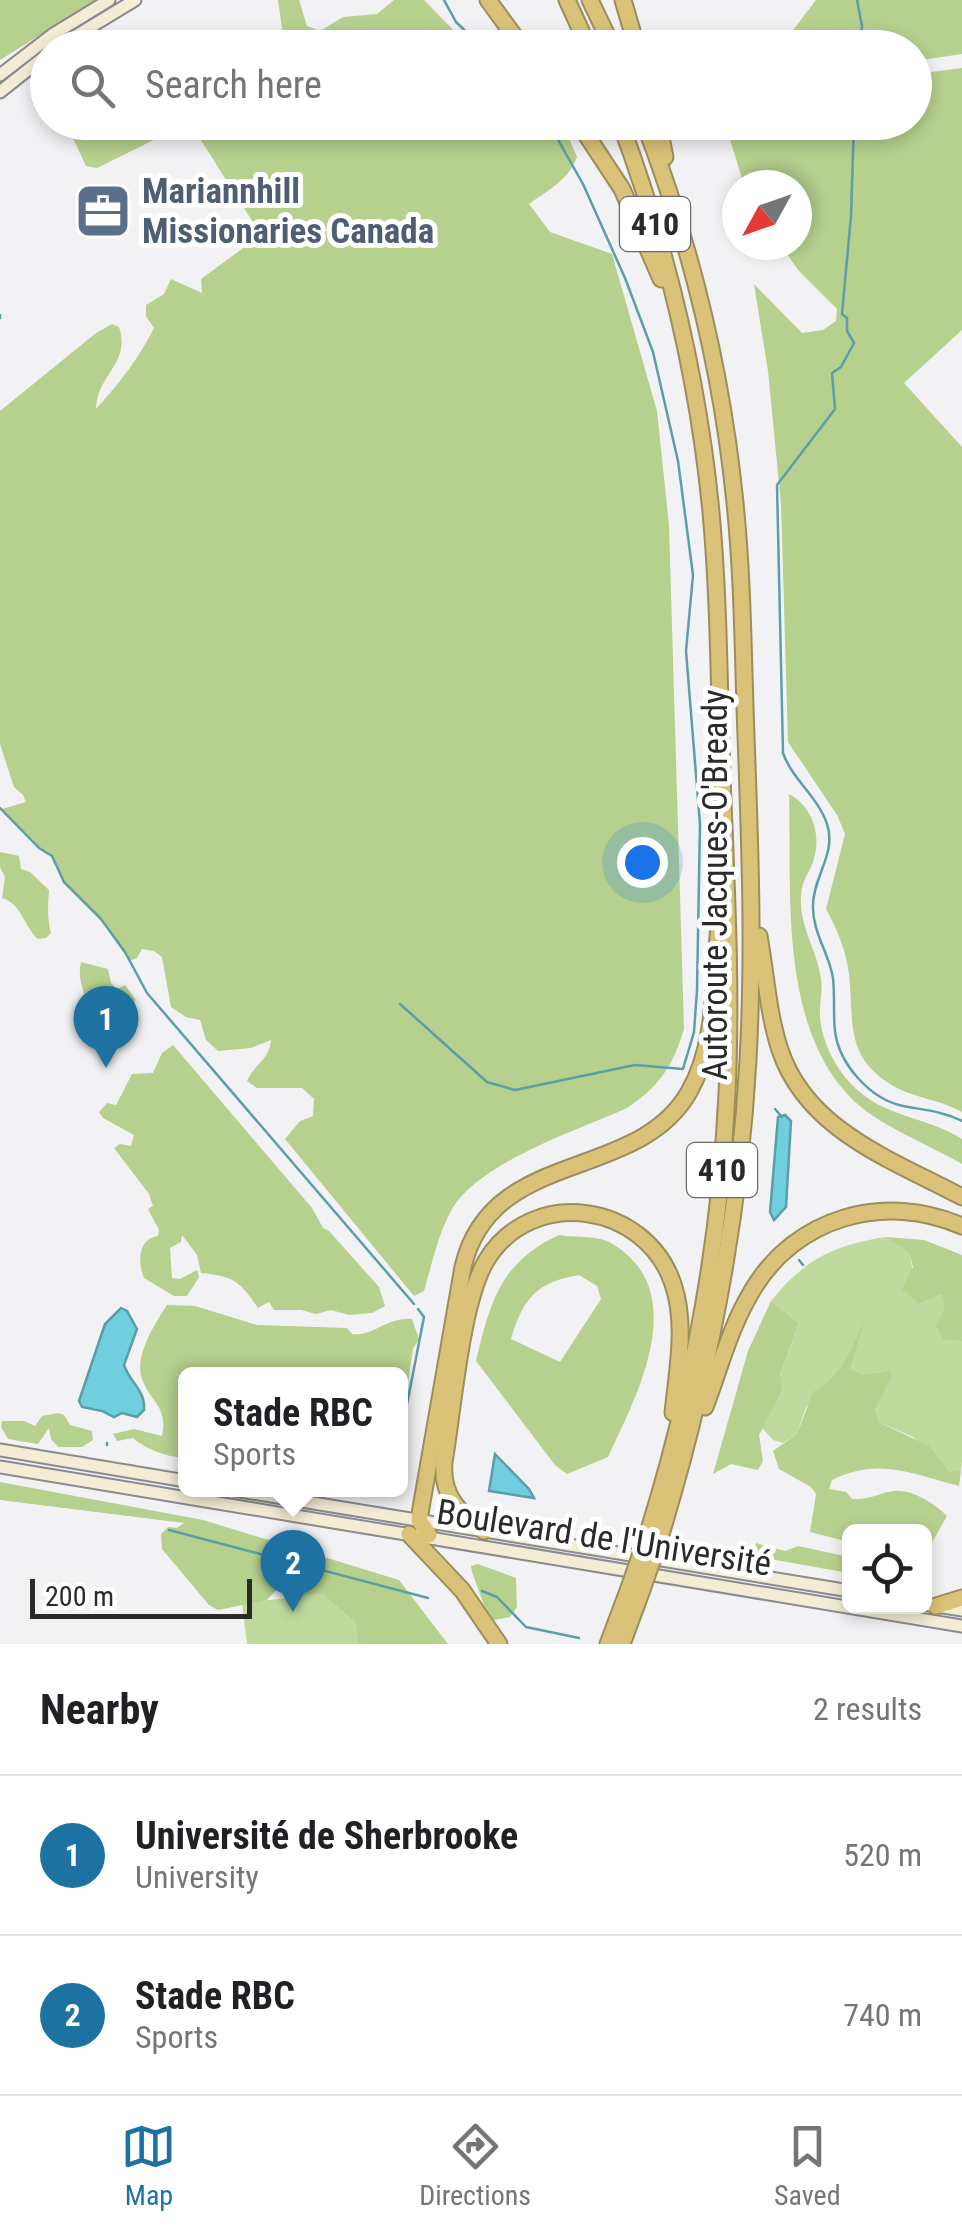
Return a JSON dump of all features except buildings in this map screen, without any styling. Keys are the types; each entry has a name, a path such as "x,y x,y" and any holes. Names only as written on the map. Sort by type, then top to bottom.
{"highway":[{"path":"488,0 510,30"},
{"path":"567,0 581,30"},
{"path":"590,0 604,30"},
{"path":"623,0 632,30"},
{"path":"590,140 622,188 682,328"},
{"name":"Autoroute Jacques-O'Bready","path":"626,140 654,220 682,328 699,418 711,517 725,868 728,1045 722,1172 674,1466"},
{"name":"Autoroute Jacques-O'Bready","path":"622,1644 716,1321 737,1188 750,1039 750,892 741,584 734,490 711,348 680,225 650,140"},
{"path":"662,140 680,225"},
{"path":"430,1535 419,1520 461,1278 472,1236 490,1210 513,1193 646,1134 683,1102 696,1078 707,1040 725,868"},
{"path":"750,892 775,1032 799,1090 818,1113 842,1132 962,1197"},
{"path":"484,1531 452,1504 444,1474 470,1310 478,1277 492,1252 518,1228 545,1216 580,1212 620,1222 644,1239 666,1268 677,1300 680,1329 674,1466"},
{"path":"674,1466 744,1306 762,1275 789,1246 836,1220 869,1212 915,1212 962,1226"},
{"path":"409,1534 456,1582 498,1644"},
{"name":"Autoroute Jacques-O'Bready","path":"608,1644 636,1589"},
{"path":"932,1605 962,1598"}],"main road":[{"path":"60,30 108,0"},
{"path":"86,30 136,0"},
{"path":"0,75 30,52"},
{"path":"0,92 30,68"},
{"path":"0,1450 178,1480"},
{"name":"Boulevard de l'Université","path":"0,1466 178,1496"},
{"name":"Boulevard de l'Université","path":"186,1497 430,1535 960,1628"},
{"name":"Boulevard de l'Université","path":"277,1497 842,1590"},
{"path":"932,1605 962,1610"}],"green space":[{"path":"0,0 96,0 48,30 30,30 30,41 0,60"},
{"path":"278,0 299,0 307,26 317,30 282,30"},
{"path":"394,0 424,0 453,30 322,30 343,17 377,14"},
{"path":"816,0 962,0 962,54 932,58 932,30 793,30"},
{"path":"962,68 962,330 904,383 962,447 962,1112 890,1084 865,1061 854,1035 846,957 826,909 845,834 837,815 788,742 781,504 768,371 754,284 802,333 823,330 836,321 837,309 791,260 812,260 812,170 739,170 730,140 932,140 932,72"},
{"path":"74,140 154,140 97,168 86,166"},
{"path":"201,140 570,140 577,157 573,165 563,179 529,204 550,232 612,254 657,411 669,525 684,1029 663,1074 638,1100 506,1162 465,1192 443,1229 424,1291 414,1296 285,1139 300,1121 313,1116 314,1099 302,1088 257,1088 247,1081 268,1053 271,1040 251,1048 218,1051 206,1040 200,1020 171,1007 162,957 142,949 137,958 129,961 101,919 64,882 52,856 39,848 2,809 26,802 14,787 0,744 0,411 112,324 119,327 121,351 102,387 96,409 128,370 154,328 146,316 146,305 164,294 171,279 202,293 201,279 261,235"},
{"path":"789,794 811,816 816,836 815,857 802,888 801,907 821,978 820,1017 830,1054 864,1096 962,1139 962,1164 861,1107 834,1077 815,1042 802,1003 795,961"},
{"path":"0,852 19,856 21,869 49,890 51,933 46,938 38,939 14,905 2,898 5,877"},
{"path":"81,962 108,969 111,983 117,989 125,985 135,999 134,1013 111,1034 105,1032 86,998"},
{"path":"173,1045 312,1208 323,1228 379,1287 385,1306 372,1313 349,1315 331,1310 316,1314 274,1310 269,1302 258,1308 235,1281 201,1273 197,1255 182,1235 181,1242 170,1248 172,1278 180,1279 197,1270 199,1277 187,1296 174,1296 144,1278 141,1251 147,1241 158,1236 159,1230 148,1209 153,1206 149,1194 114,1148 120,1144 131,1146 134,1135 99,1112 107,1103 116,1105 132,1074 153,1073 162,1053"},
{"path":"559,1235 611,1243 636,1263 649,1288 654,1315 643,1375 608,1457 567,1474 555,1465 476,1361 501,1286 523,1258","holes":["579,1275 597,1286 601,1299 560,1362 511,1339 527,1303 542,1288"]},
{"path":"886,1237 909,1252 919,1304 942,1294 955,1338 962,1341 961,1470 949,1472 913,1437 880,1423 875,1409 889,1370 862,1375 851,1370 861,1331 840,1370 806,1407 797,1434 783,1443 773,1440 762,1428 783,1389 780,1376 799,1323 771,1301 795,1275 821,1257"},
{"path":"886,1237 924,1240 962,1255 962,1341 943,1339 936,1326 945,1307 942,1294 919,1304 902,1289 913,1267 909,1253"},
{"path":"771,1301 799,1323 780,1375 783,1389 759,1435 763,1461 758,1470 731,1464 713,1474 748,1351"},
{"path":"167,1305 195,1306 257,1325 347,1328 352,1334 412,1319 419,1339 413,1349 408,1383 408,1367 178,1367 178,1456 144,1446 133,1438 117,1441 113,1434 134,1429 162,1436 161,1411 140,1370 147,1340"},
{"path":"864,1322 851,1369 862,1375 889,1370 892,1375 875,1409 880,1423 929,1446 949,1472 961,1470 959,1486 881,1469 849,1473 832,1480 829,1489 846,1492 852,1499 901,1491 930,1502 947,1516 932,1543 932,1524 842,1524 842,1540 810,1532 816,1494 811,1487 779,1469 773,1451 797,1434 813,1392 838,1371"},
{"path":"58,1413 70,1425 92,1431 93,1440 82,1447 58,1447 49,1428 38,1444 8,1439 1,1427 2,1421 24,1421 35,1426 42,1416"},
{"path":"0,1482 203,1520 399,1580 448,1644 358,1644 355,1622 322,1594 302,1596 301,1576 291,1558 287,1578 267,1600 218,1610 209,1605 162,1549 161,1534 168,1527 177,1528 184,1523 0,1500"},
{"path":"756,1543 785,1551 798,1546 842,1555 842,1572 770,1559 755,1549"},
{"path":"478,1564 516,1578 517,1607 510,1617 494,1620 484,1605 471,1566"},
{"path":"322,1594 355,1622 358,1644 247,1644 242,1603"}],"water":[{"path":"785,1115 791,1121 786,1207 774,1220 770,1212 778,1117"},
{"path":"121,1308 137,1329 124,1365 143,1397 144,1410 137,1417 122,1413 114,1417 82,1407 79,1401 105,1324"},
{"path":"495,1454 529,1489 534,1498 489,1491"}],"waterway":[{"path":"444,0 464,30"},
{"path":"857,0 862,30"},
{"path":"400,1004 487,1082 515,1090 635,1065 683,1069 694,1032 700,824 686,651 693,575 678,461 653,352 583,184 558,140"},
{"path":"853,140 842,314 847,318 847,331 854,343 841,367 832,373 835,409 777,485 783,753 827,824 829,845 814,895 813,915 833,978 835,1031 843,1056 858,1078 879,1096 962,1121"},
{"path":"0,808 52,856 64,882 101,919 125,952 147,993 414,1304"},
{"path":"775,1109 782,1117"},
{"path":"799,1260 803,1265"},
{"path":"408,1399 424,1317 418,1309"},
{"path":"169,1530 428,1598"},
{"path":"307,1566 311,1543"},
{"path":"482,1591 497,1597 526,1627 579,1638"}],"place":[{"name":"Mariannhill Missionaries Canada","path":"103,211"},
{"name":"Université de Sherbrooke","path":"106,1068"},
{"name":"Stade RBC","path":"293,1612"}]}
